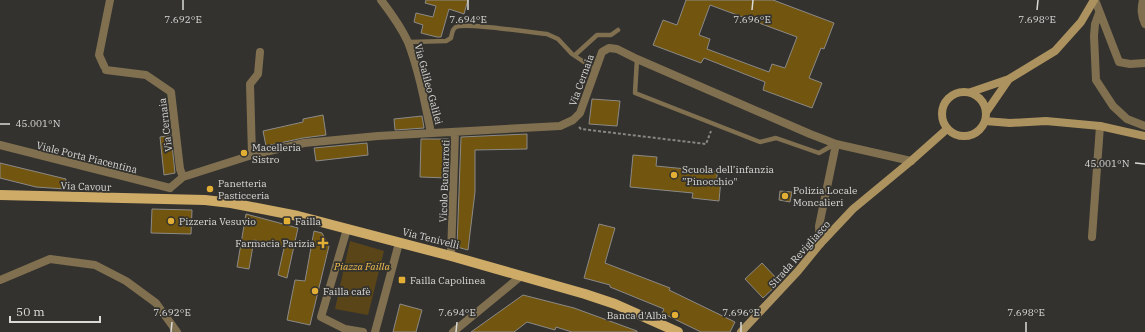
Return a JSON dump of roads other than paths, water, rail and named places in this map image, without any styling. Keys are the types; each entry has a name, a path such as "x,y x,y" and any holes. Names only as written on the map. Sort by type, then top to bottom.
{"main road":[{"name":"Via Cavour","path":"0,195 170,200"},
{"name":"Via Tenivelli","path":"170,200 204,200 231,203 298,216 451,256 585,294 615,304 678,332"}],"street":[{"name":"Via Cernaia","path":"110,0 99,55 105,68 146,76 171,92 180,169 183,177"},
{"name":"Via Galileo Galilei","path":"381,0 396,20 409,42 431,133"},
{"path":"1094,0 1119,62 1130,64 1145,63"},
{"path":"1009,79 987,111 982,127 972,135 958,136 947,129 943,122 942,108 945,101 950,96 957,92 971,92 1009,79 1055,51 1081,22 1094,0"},
{"path":"1142,0 1141,10 1145,24"},
{"path":"1099,13 1095,24 1094,36 1096,80 1113,106 1128,119 1145,126"},
{"name":"Via Cernaia","path":"170,188 183,177 252,155 304,143 378,136 560,126 573,120 580,113 602,52 609,48 617,49 637,59 836,144 911,161"},
{"path":"252,155 250,84 258,74 260,52"},
{"path":"971,92 982,100 987,111"},
{"path":"985,121 1010,123 1046,121 1100,126 1145,136"},
{"path":"1092,237 1100,126"},
{"name":"Strada Revigliasco","path":"741,332 853,209 947,129"},
{"name":"Vicolo Buonarroti","path":"451,256 455,132"},
{"path":"820,244 819,226 836,144"},
{"name":"Viale Porta Piacentina","path":"0,145 170,188"},
{"path":"170,188 170,200"},
{"path":"347,229 321,318 344,330 363,332"},
{"path":"375,332 399,243"},
{"path":"0,280 50,259 95,265 126,281 156,303 178,332"},
{"path":"453,332 522,276"}],"lane":[{"path":"409,42 446,41 451,38 453,29 458,26 474,26 547,34 558,39 572,54 596,70"},
{"path":"575,55 597,35 611,35 618,30"},
{"path":"637,59 634,93 760,142 776,138 819,153 836,144"}],"place":[{"name":"Macelleria Sistro","path":"244,153"},
{"name":"Scuola dell’infanzia ”Pinocchio\"","path":"674,175"},
{"name":"Panetteria Pasticceria","path":"210,189"},
{"name":"Polizia Locale Moncalieri","path":"785,196"},
{"name":"Pizzeria Vesuvio","path":"171,221"},
{"name":"Failla","path":"287,221"},
{"name":"Farmacia Parizia","path":"323,243"},
{"name":"Failla Capolinea","path":"402,280"},
{"name":"Failla cafè","path":"315,291"},
{"name":"Banca d'Alba","path":"675,315"}],"park label":[{"name":"Piazza Failla","path":"362,266"}]}
